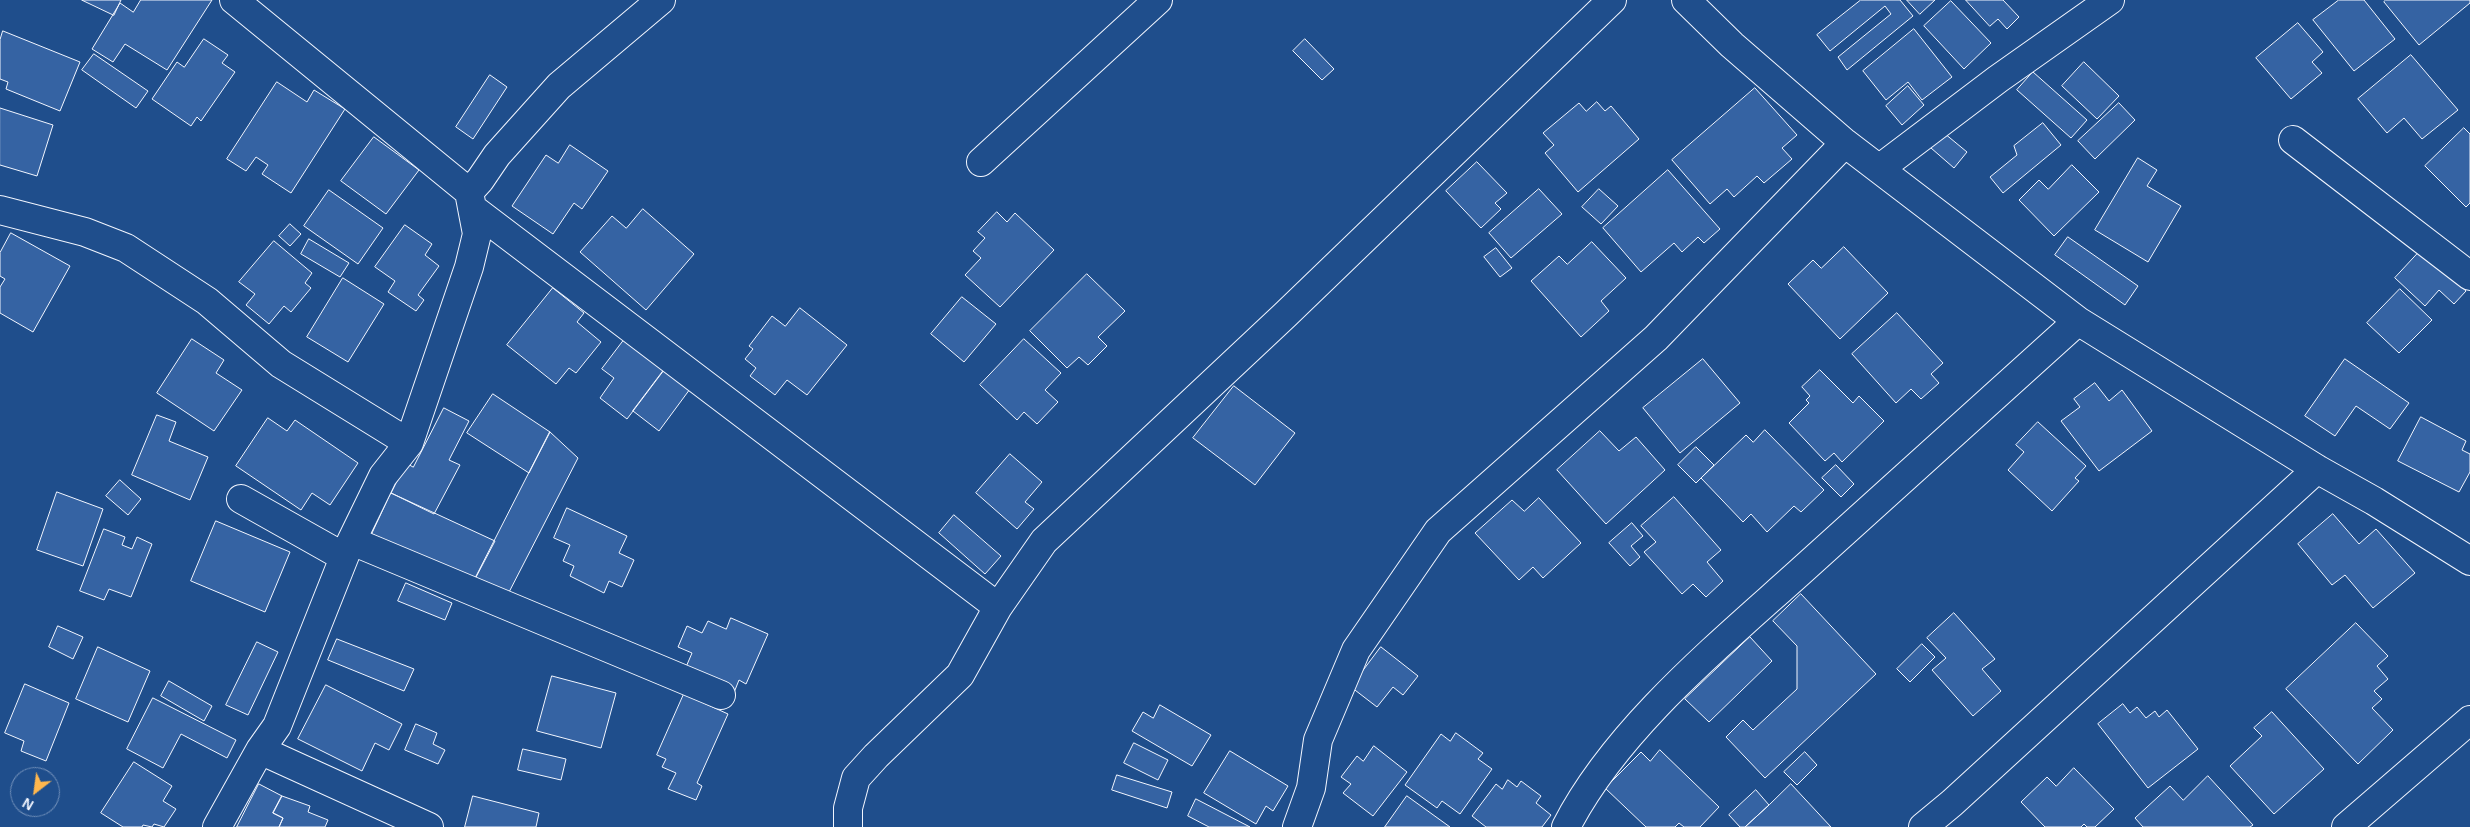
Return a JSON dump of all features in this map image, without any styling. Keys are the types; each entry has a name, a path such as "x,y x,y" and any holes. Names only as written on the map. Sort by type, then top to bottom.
{"street":[{"path":"234,0 470,200 998,607"},
{"path":"217,827 260,750 276,726 348,549 383,476 409,443 469,267 477,234 470,200 480,180 497,155 559,86 661,0"},
{"path":"981,162 1158,0"},
{"path":"848,827 848,808 856,778 876,756 960,675 998,607 1044,541 1285,315 1612,0"},
{"path":"1686,0 1732,45 1845,143 2078,321 2317,469 2374,501 2470,560"},
{"path":"1879,169 1998,79 2110,0"},
{"path":"2293,140 2470,276"},
{"path":"1297,827 1312,788 1318,740 1356,650 1438,531 1656,338 1845,143"},
{"path":"0,210 85,232 126,248 207,301 281,364 409,443"},
{"path":"1566,827 1576,807 1616,750 1698,663 2078,321"},
{"path":"1923,827 1952,804 2317,469"},
{"path":"241,499 348,549 721,695"},
{"path":"2346,827 2470,720"},
{"path":"260,750 429,827"}],"building":[{"path":"82,0 121,0 114,15"},
{"path":"141,0 212,0 167,70 125,44 113,62 92,49 120,3 133,12"},
{"path":"1861,0 1900,0 1913,16 1847,70 1838,57 1891,14 1885,6 1830,51 1817,35"},
{"path":"1907,0 1935,0 1920,14"},
{"path":"1966,0 2003,0 2019,17 2007,29 1998,19 1990,26"},
{"path":"2339,0 2364,0 2395,39 2354,71 2313,20"},
{"path":"2386,0 2470,0 2470,3 2419,45 2384,2"},
{"path":"1951,1 1991,43 1964,69 1924,26"},
{"path":"2298,23 2323,52 2312,62 2322,73 2291,99 2256,58"},
{"path":"1914,29 1952,77 1922,100 1908,82 1886,100 1863,71"},
{"path":"3,31 80,62 60,111 6,89 8,82 0,79 0,40"},
{"path":"204,39 228,55 222,63 235,72 201,121 197,117 191,126 152,99 177,62 184,67"},
{"path":"1305,39 1334,69 1322,80 1293,51"},
{"path":"94,54 148,91 136,108 82,70"},
{"path":"2411,55 2458,110 2422,139 2404,118 2387,133 2358,99"},
{"path":"2084,62 2119,96 2097,119 2062,86"},
{"path":"2033,72 2087,120 2071,138 2017,90"},
{"path":"490,75 507,87 473,139 456,127"},
{"path":"277,82 307,102 314,90 345,109 291,193 262,174 268,165 256,157 246,171 227,159"},
{"path":"1908,86 1924,105 1902,125 1886,106"},
{"path":"1755,88 1797,135 1782,148 1792,159 1764,183 1757,176 1734,197 1727,189 1710,204 1672,160"},
{"path":"1597,102 1605,111 1611,106 1639,139 1578,192 1545,153 1554,145 1543,133 1579,103 1586,111"},
{"path":"2119,103 2135,120 2095,159 2078,141"},
{"path":"0,108 53,125 37,176 0,165"},
{"path":"2043,123 2061,145 2003,193 1990,177 2017,155 2014,146"},
{"path":"2464,128 2470,134 2470,203 2466,207 2425,166"},
{"path":"1944,133 1967,152 1954,168 1931,148"},
{"path":"374,137 419,170 386,214 341,181"},
{"path":"570,145 608,171 582,209 574,203 553,234 512,206 546,155 558,163"},
{"path":"2138,158 2157,170 2147,186 2181,206 2148,262 2095,230"},
{"path":"1477,162 1507,193 1495,203 1501,209 1481,228 1446,191"},
{"path":"2072,165 2099,192 2054,236 2019,200 2039,180 2048,189"},
{"path":"1668,170 1720,229 1704,243 1698,237 1682,252 1674,243 1641,272 1603,228"},
{"path":"1539,189 1562,214 1511,258 1489,233"},
{"path":"1599,189 1618,206 1601,224 1582,207"},
{"path":"329,190 383,228 358,264 304,226"},
{"path":"643,209 694,254 646,310 580,252 612,216 626,228"},
{"path":"997,212 1007,222 1015,213 1054,250 1000,307 965,275 981,258 973,251 985,238 978,232"},
{"path":"290,224 301,234 290,246 279,236"},
{"path":"405,225 432,244 425,255 439,266 418,295 424,300 416,311 388,292 395,281 375,267"},
{"path":"11,233 70,266 33,332 0,313 0,287 5,279 0,276 0,253"},
{"path":"2068,237 2138,286 2125,305 2055,255"},
{"path":"309,239 349,263 340,277 301,254"},
{"path":"274,241 312,273 305,283 311,288 291,312 284,306 269,324 246,305 255,294 239,282"},
{"path":"1592,242 1626,278 1601,301 1609,311 1581,337 1531,281 1559,256 1567,264"},
{"path":"1844,247 1888,293 1840,339 1788,284 1813,260 1821,268"},
{"path":"1496,248 1512,268 1500,277 1484,257"},
{"path":"2421,250 2466,291 2454,304 2439,290 2425,306 2395,278"},
{"path":"1087,274 1125,311 1098,337 1107,346 1088,365 1079,357 1067,368 1030,331"},
{"path":"343,278 384,304 348,362 307,337"},
{"path":"553,288 584,313 577,322 601,342 576,373 569,368 556,384 507,345"},
{"path":"2400,289 2432,320 2399,353 2367,323"},
{"path":"962,297 996,324 964,362 931,334"},
{"path":"800,308 847,345 807,395 787,380 775,395 750,376 756,368 745,359 753,349 749,346 772,316 785,326"},
{"path":"1897,313 1943,363 1931,374 1939,383 1921,399 1911,389 1896,403 1852,354"},
{"path":"192,339 224,360 216,373 242,390 214,431 157,393"},
{"path":"1024,339 1061,373 1045,390 1058,402 1037,424 1024,412 1017,420 980,385"},
{"path":"624,340 664,370 627,419 600,398 614,378 602,369"},
{"path":"1703,359 1740,403 1680,453 1643,408"},
{"path":"2345,359 2409,403 2390,429 2356,406 2335,436 2305,416"},
{"path":"664,370 690,389 659,431 633,411"},
{"path":"1820,370 1853,403 1859,396 1884,421 1842,462 1834,453 1825,461 1789,423 1809,403 1806,400 1810,396 1802,387"},
{"path":"2095,383 2109,401 2122,390 2152,431 2099,471 2061,421 2080,407 2074,399"},
{"path":"1234,386 1295,433 1255,485 1193,438"},
{"path":"493,394 550,432 529,473 467,433"},
{"path":"444,408 469,421 449,460 460,465 434,514 391,493 406,463 413,467"},
{"path":"157,415 176,422 169,441 208,457 190,500 132,475"},
{"path":"2421,417 2466,441 2462,450 2470,454 2470,472 2459,492 2398,461"},
{"path":"268,418 287,431 295,420 358,463 330,505 312,493 301,510 236,466"},
{"path":"2038,422 2086,466 2075,478 2079,481 2052,511 2008,470 2024,452 2016,445"},
{"path":"1765,430 1824,490 1801,512 1794,506 1767,532 1751,514 1743,522 1701,478 1746,435 1753,442"},
{"path":"1600,431 1619,451 1636,437 1665,470 1606,524 1557,470"},
{"path":"550,432 578,458 506,598 474,581"},
{"path":"1696,447 1714,465 1696,483 1678,465"},
{"path":"1010,454 1042,482 1025,502 1034,509 1017,529 976,493"},
{"path":"1836,465 1854,484 1841,497 1822,478"},
{"path":"120,480 141,499 128,515 106,496"},
{"path":"57,492 103,509 83,566 37,550"},
{"path":"391,493 495,541 474,581 372,534"},
{"path":"1674,497 1721,550 1707,562 1723,581 1706,597 1693,584 1682,594 1644,552 1656,542 1641,526"},
{"path":"1539,498 1581,543 1543,578 1533,567 1519,580 1475,533 1512,500 1524,511"},
{"path":"567,508 627,536 619,553 634,560 622,587 609,581 604,593 570,576 574,566 563,561 570,545 554,538"},
{"path":"2333,514 2359,544 2376,529 2415,573 2373,608 2345,575 2332,585 2298,544"},
{"path":"954,515 1001,556 985,574 939,533"},
{"path":"216,521 290,552 265,612 191,581"},
{"path":"1632,523 1643,536 1631,546 1640,557 1630,566 1609,543"},
{"path":"104,529 125,537 122,545 132,549 137,537 152,544 131,597 109,589 104,600 80,591"},
{"path":"406,583 452,603 445,620 398,601"},
{"path":"1801,594 1876,674 1765,778 1726,737 1743,720 1753,730 1797,689 1797,646 1773,621"},
{"path":"1954,613 1995,659 1982,669 2001,691 1973,716 1932,670 1946,658 1927,638"},
{"path":"731,618 768,634 746,684 739,680 733,695 683,674 692,653 678,647 687,626 702,633 708,621 726,629"},
{"path":"2356,623 2388,656 2377,666 2388,679 2374,691 2382,699 2372,708 2393,730 2358,764 2286,689"},
{"path":"58,626 83,637 73,659 49,647"},
{"path":"1750,637 1772,661 1709,722 1685,699"},
{"path":"337,639 414,669 404,691 328,660"},
{"path":"257,642 278,652 248,715 226,705"},
{"path":"1922,644 1935,657 1910,682 1897,669"},
{"path":"98,647 150,671 128,722 76,699"},
{"path":"1381,647 1418,676 1403,695 1393,687 1377,707 1351,687"},
{"path":"552,676 616,693 601,748 537,731"},
{"path":"169,681 212,706 204,721 161,696"},
{"path":"25,684 69,703 46,761 21,751 24,741 5,733"},
{"path":"326,685 402,724 389,750 375,743 362,771 298,739"},
{"path":"684,694 728,714 697,783 702,786 696,800 668,789 676,773 662,767 666,759 657,755"},
{"path":"153,698 236,740 227,758 181,734 163,768 127,749"},
{"path":"2123,704 2130,713 2137,707 2146,718 2155,711 2159,717 2167,710 2198,749 2148,788 2098,724"},
{"path":"1160,705 1211,735 1192,766 1132,731 1143,712 1153,718"},
{"path":"2272,712 2324,769 2274,814 2230,766 2262,736 2254,728"},
{"path":"416,724 437,733 433,744 445,750 438,764 405,750"},
{"path":"1456,733 1483,753 1478,759 1492,769 1460,814 1442,801 1437,808 1405,785 1441,734 1450,741"},
{"path":"1134,743 1168,760 1158,780 1124,763"},
{"path":"1374,746 1407,772 1373,816 1343,793 1351,784 1341,777 1357,756 1363,761"},
{"path":"523,749 566,759 561,780 518,770"},
{"path":"1660,750 1719,807 1700,827 1684,827 1679,823 1675,827 1646,827 1605,788 1641,752 1650,761"},
{"path":"1230,751 1288,786 1273,811 1266,806 1256,824 1204,793"},
{"path":"1805,752 1817,765 1797,785 1784,772"},
{"path":"134,762 172,786 163,801 176,809 164,827 154,824 152,827 143,825 142,827 123,827 101,813"},
{"path":"2074,768 2114,809 2095,827 2087,827 2084,824 2081,827 2045,827 2021,802 2047,777 2056,786"},
{"path":"1117,775 1172,792 1167,808 1112,790"},
{"path":"2208,776 2253,825 2250,827 2143,827 2135,818 2170,786 2183,800"},
{"path":"1508,780 1517,787 1521,781 1541,796 1536,803 1551,815 1542,827 1486,827 1472,816 1496,784 1502,789"},
{"path":"259,784 282,796 273,813 283,818 279,827 237,827"},
{"path":"1791,784 1831,827 1745,827 1769,805"},
{"path":"1756,790 1769,805 1745,827 1740,827 1729,815"},
{"path":"282,796 310,806 308,812 328,820 325,827 279,827 283,818 273,813"},
{"path":"473,796 539,813 536,827 465,827"},
{"path":"1407,796 1450,827 1385,827"},
{"path":"1196,799 1250,827 1209,827 1188,816"}]}
